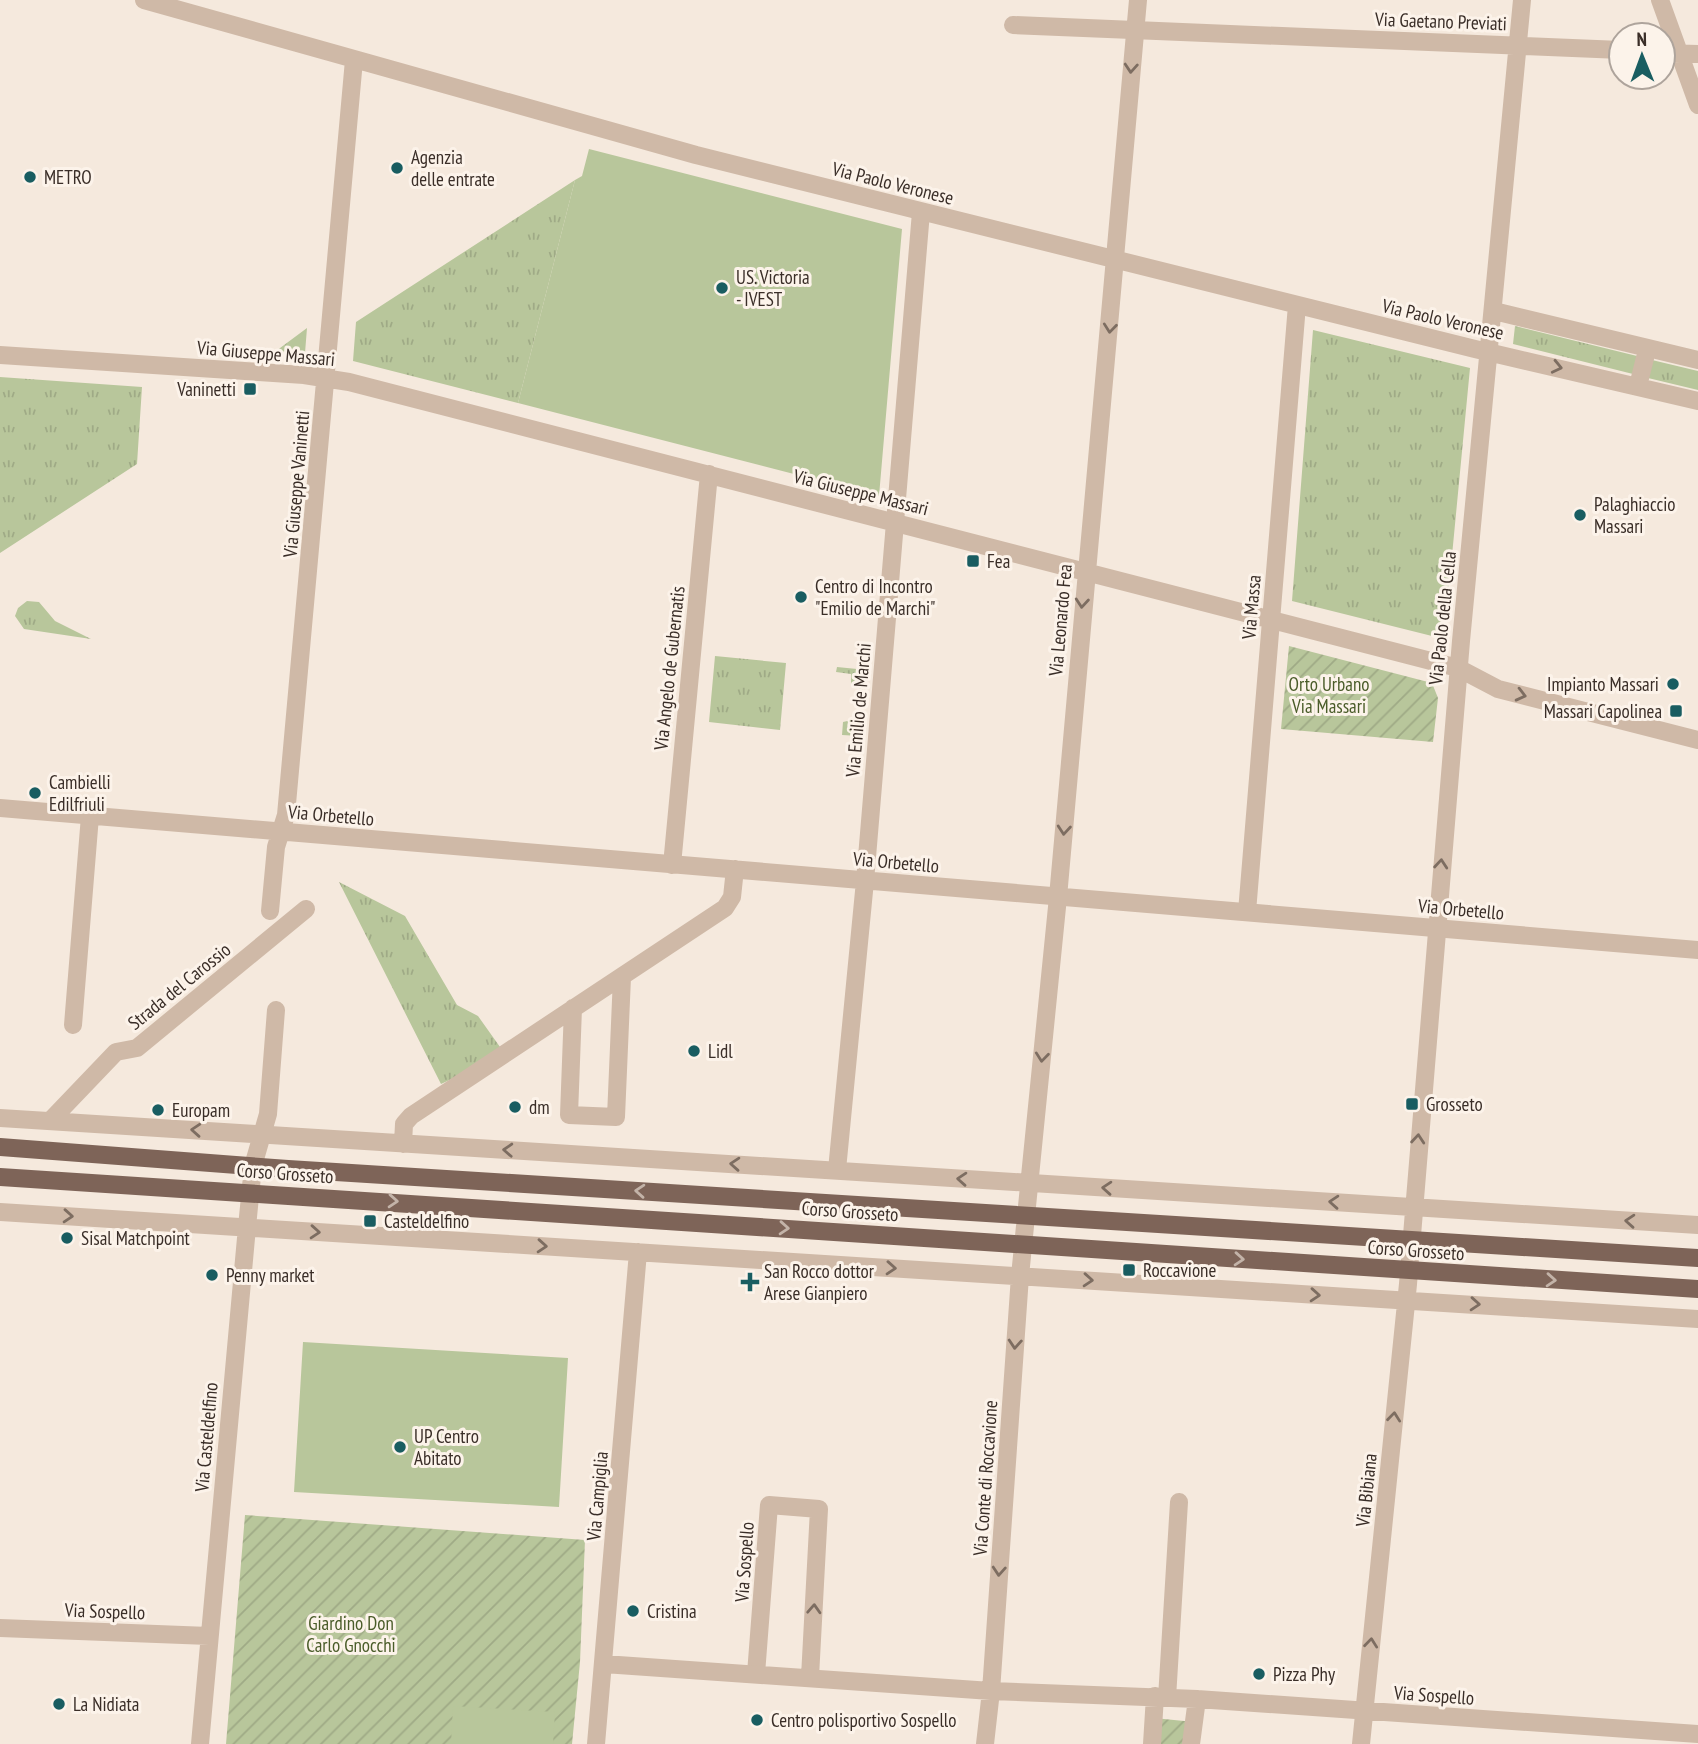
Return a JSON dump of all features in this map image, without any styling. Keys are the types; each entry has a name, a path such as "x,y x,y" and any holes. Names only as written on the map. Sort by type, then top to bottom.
{"main road":[{"name":"Corso Grosseto","path":"0,1144 253,1166 1698,1258"},
{"name":"Corso Grosseto","path":"0,1177 1698,1289"}],"street":[{"name":"Via Paolo Veronese","path":"144,0 596,129 1297,306 1698,401"},
{"name":"Via Leonardo Fea","path":"1027,1214 1138,0"},
{"name":"Via Paolo della Cella","path":"1411,1240 1458,668 1522,0"},
{"path":"1660,0 1664,21"},
{"path":"1013,24 1134,30"},
{"name":"Via Gaetano Previati","path":"1134,30 1607,49"},
{"path":"1677,53 1698,54"},
{"name":"Via Giuseppe Vaninetti","path":"270,911 276,847 286,815 354,60"},
{"path":"1677,65 1698,106"},
{"name":"Via Emilio de Marchi","path":"836,1170 865,881 921,212"},
{"name":"Via Massa","path":"1247,912 1297,306"},
{"name":"Via Paolo Veronese","path":"1494,311 1647,350 1698,360"},
{"path":"1638,386 1647,350"},
{"name":"Via Giuseppe Massari","path":"0,355 326,377 1458,668 1498,689 1698,740"},
{"name":"Via Angelo de Gubernatis","path":"672,865 709,474"},
{"name":"Via Orbetello","path":"0,808 1698,950"},
{"path":"73,1025 90,816"},
{"path":"403,1144 408,1118 728,905 735,869"},
{"name":"Strada del Carossio","path":"50,1121 116,1052 137,1048 306,909"},
{"path":"573,1008 569,1115 616,1117 622,977"},
{"path":"264,1135 276,1010"},
{"name":"Corso Grosseto","path":"0,1118 1698,1225"},
{"name":"Via Casteldelfino","path":"200,1744 253,1166 264,1135"},
{"path":"0,1212 1698,1319"},
{"name":"Via Conte di Roccavione","path":"985,1744 1027,1214"},
{"name":"Via Bibiana","path":"1361,1744 1411,1240"},
{"name":"Via Campiglia","path":"596,1744 638,1252"},
{"path":"1152,1744 1161,1697 1179,1502"},
{"name":"Via Sospello","path":"757,1674 769,1505 819,1509 810,1677"},
{"name":"Via Sospello","path":"0,1628 209,1636"},
{"name":"Via Sospello","path":"604,1664 991,1691 1161,1697 1364,1711 1587,1736 1698,1734"},
{"path":"1191,1744 1196,1699"}],"green space":[{"name":"US. Victoria - IVEST","path":"589,149 902,229 879,496 518,403 575,180 582,176"},
{"path":"575,180 518,403 353,361 356,322"},
{"path":"1515,326 1637,356 1633,374 1513,344"},
{"path":"307,328 305,353 276,351"},
{"path":"1313,330 1470,368 1444,639 1292,601"},
{"path":"1652,360 1698,371 1698,390 1648,378"},
{"path":"0,377 142,387 137,464 0,553"},
{"path":"27,601 39,602 55,621 91,639 24,629 15,616 18,608"},
{"name":"Orto Urbano Via Massari","path":"1289,646 1432,683 1438,698 1433,742 1281,729"},
{"path":"715,656 786,663 780,730 709,722"},
{"path":"837,667 857,669 864,677 862,695 859,688 851,686 851,674 836,672"},
{"path":"861,713 859,736 842,735 843,722 856,719"},
{"path":"339,882 405,916 457,1005 478,1016 505,1054 441,1084"},
{"path":"303,1342 568,1358 559,1507 294,1492"},
{"name":"Giardino Don Carlo Gnocchi","path":"245,1515 585,1540 580,1662 572,1744 226,1744"},
{"path":"453,1706 555,1712 553,1744 451,1744"},
{"path":"1154,1718 1194,1722 1191,1744 1152,1744"}],"place":[{"name":"Agenzia delle entrate","path":"397,168"},
{"name":"METRO","path":"30,177"},
{"name":"US. Victoria - IVEST","path":"722,288"},
{"name":"Vaninetti","path":"250,389"},
{"name":"Palaghiaccio Massari","path":"1580,515"},
{"name":"Fea","path":"973,561"},
{"name":"Centro di Incontro \"Emilio de Marchi\"","path":"801,597"},
{"name":"Impianto Massari","path":"1673,684"},
{"name":"Massari Capolinea","path":"1676,711"},
{"name":"Cambielli Edilfriuli","path":"35,793"},
{"name":"Lidl","path":"694,1051"},
{"name":"Grosseto","path":"1412,1104"},
{"name":"dm","path":"515,1107"},
{"name":"Europam","path":"158,1110"},
{"name":"Casteldelfino","path":"370,1221"},
{"name":"Sisal Matchpoint","path":"67,1238"},
{"name":"Roccavione","path":"1129,1270"},
{"name":"Penny market","path":"212,1275"},
{"name":"San Rocco dottor Arese Gianpiero","path":"750,1282"},
{"name":"UP Centro Abitato","path":"400,1447"},
{"name":"Cristina","path":"633,1611"},
{"name":"Pizza Phy","path":"1259,1674"},
{"name":"La Nidiata","path":"59,1704"},
{"name":"Centro polisportivo Sospello","path":"757,1720"}]}
